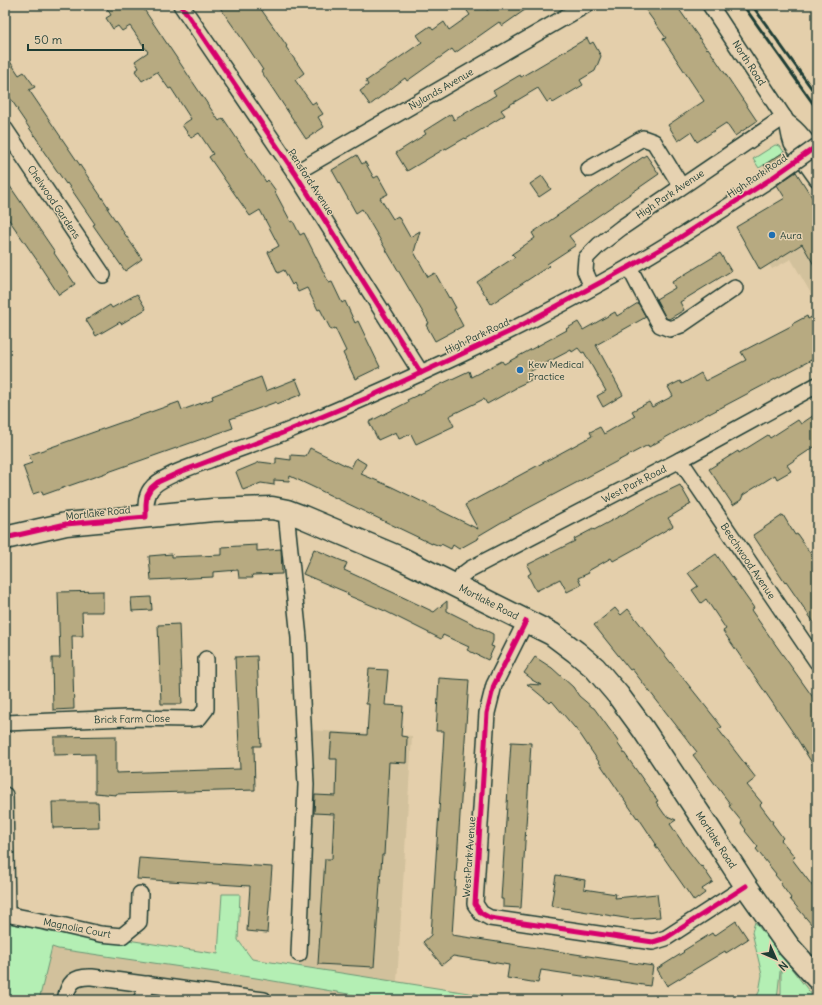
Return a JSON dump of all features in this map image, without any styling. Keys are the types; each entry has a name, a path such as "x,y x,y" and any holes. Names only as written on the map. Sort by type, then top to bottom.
{"highway":[{"name":"Mortlake Road","path":"5,538 66,524 213,510 272,508 287,511 316,522 400,558 552,634 595,668 618,695 656,748 746,886 789,947 817,978"}],"street":[{"name":"Pensford Avenue","path":"181,5 295,173 421,373"},
{"name":"Nylands Avenue","path":"295,173 586,5"},
{"name":"North Road","path":"710,5 785,119 803,136 817,156"},
{"name":"North Road","path":"785,119 792,144 817,179"},
{"name":"High Park Avenue","path":"592,288 586,271 586,258 599,245 681,186 785,119"},
{"name":"Chelwood Gardens","path":"5,129 103,275"},
{"path":"589,169 643,138 654,142 681,186"},
{"name":"High Park Road","path":"146,517 147,495 151,488 158,482 367,398 511,331 592,288 673,242 769,180 817,146"},
{"path":"629,267 660,325 670,329 681,325 735,288"},
{"name":"West Park Road","path":"457,586 462,574 470,569 680,460 817,385"},
{"name":"Beechwood Avenue","path":"680,460 817,662"},
{"path":"287,511 299,638 306,785 299,954"},
{"name":"West Park Avenue","path":"526,621 494,685 487,714 475,904 481,913 490,918 654,942 666,938 746,886"},
{"name":"Brick Farm Close","path":"5,723 127,718 199,718 206,709 206,659"},
{"path":"5,795 6,914"},
{"name":"Magnolia Court","path":"6,914 100,934 122,936 139,922 140,894"},
{"path":"65,1000 67,989 72,983 85,976 264,1000"},
{"path":"141,1000 148,984"}],"shaded area":[{"path":"809,188 817,201 817,304 791,259 772,269 747,226"},
{"path":"308,730 412,736 397,982 456,991 452,1000 39,1000 46,967 57,929 299,967"}],"green space":[{"path":"775,145 780,146 784,152 759,168 753,159"},
{"path":"222,894 240,894 238,940 252,959 513,1000 374,1000 360,996 256,978 52,947 39,1000 5,1000 5,922 55,933 57,929 218,954"},
{"path":"755,922 816,1000 781,1000 781,962 777,1000 755,1000 759,992 762,975 752,932"}],"building":[{"path":"105,5 141,5 219,121 223,118 266,182 268,180 276,191 275,192 291,222 293,221 300,235 304,233 329,283 332,282 342,303 345,301 355,323 358,321 380,367 355,379 343,353 346,351 335,328 331,330 320,309 318,310 307,288 298,292 294,283 292,285 284,270 278,273 268,252 279,246 260,210 250,216 209,157 213,154 199,133 191,138 182,125 191,119 171,88 169,89 157,72 142,81 135,71 139,68 135,61 148,52 130,26 122,31 118,26 113,29 106,18 111,15"},
{"path":"218,5 258,5 304,73 295,80 312,104 315,102 323,114 318,117 324,127 306,139 261,71 263,70"},
{"path":"463,5 483,5 487,10 494,5 532,5 502,26 499,22 455,53 452,49 407,81 405,78 370,105 360,91 368,85 366,81 422,42 417,35 430,26 433,30 444,22 449,30 470,15"},
{"path":"642,5 676,5 707,49 708,48 757,121 735,136 726,123 697,142 691,132 678,141 668,125 704,101 663,39 666,38"},
{"path":"587,38 590,44 593,42 601,56 595,71 580,80 583,85 553,103 551,100 547,102 538,88 501,110 505,115 466,139 465,138 446,148 407,171 396,153 426,134 424,131 451,114 454,120 496,95 493,91 520,75 521,77"},
{"path":"5,54 19,75 24,72 35,87 29,90 142,259 125,271 93,225 95,224 42,149 43,148 5,90"},
{"path":"784,152 786,157 768,170 764,165"},
{"path":"357,155 362,164 365,162 374,178 378,176 388,194 380,198 393,219 398,216 410,237 420,231 414,252 428,277 435,273 456,308 454,309 463,326 435,341 426,325 429,323 362,209 356,213 332,170"},
{"path":"646,155 659,174 569,236 576,245 547,264 549,266 491,304 477,282 515,257 512,254 535,238 532,233"},
{"path":"796,172 817,205 817,270 802,244 760,270 736,227 785,198 777,185"},
{"path":"542,176 551,189 539,197 530,184"},
{"path":"5,179 75,284 59,295 5,214"},
{"path":"720,253 731,271 680,302 684,310 669,319 666,318 656,299 675,288 672,282"},
{"path":"137,294 146,309 121,324 120,322 96,336 86,320 110,305 112,308"},
{"path":"638,303 646,317 596,345 623,395 603,407 597,396 606,391 584,352 582,353 578,348 572,352 571,350 529,372 533,379 487,404 484,399 449,416 454,426 416,444 411,434 399,439 396,432 378,440 369,422 408,402 407,400 469,371 471,377 502,361 504,364 567,330 566,329 578,322 583,330 615,312 617,316"},
{"path":"817,314 817,357 709,413 649,447 648,445 500,523 478,536 479,538 459,549 453,545 451,549 441,544 440,546 432,544 290,476 289,481 274,480 274,485 261,483 243,490 236,472 260,462 276,464 276,458 291,460 291,455 306,456 310,448 351,468 356,458 366,464 361,474 392,487 478,529 465,505 592,436 590,432 600,427 604,434 635,416 632,411 649,402 652,407 673,396 668,387 680,381 682,384 701,373 705,381 746,360 741,352 807,316 808,319"},
{"path":"261,377 266,391 296,379 302,394 277,404 276,402 230,419 233,428 43,495 42,491 33,494 23,466 32,463 29,455 179,402 182,410 213,399 212,396"},
{"path":"817,413 817,445 787,465 791,471 777,479 775,475 743,495 741,500 733,505 709,469 768,435 770,438 798,420 801,424"},
{"path":"680,485 691,504 668,518 673,526 613,561 611,558 588,571 589,573 578,578 581,585 567,592 560,579 536,591 528,575 531,573 527,565 575,541 574,539 593,529 594,530"},
{"path":"783,515 795,535 797,534 817,563 817,627 753,535"},
{"path":"257,545 257,551 281,549 282,574 252,575 253,578 239,578 238,570 213,572 213,577 151,580 149,556 172,554 172,557 222,555 222,547"},
{"path":"314,549 347,563 344,570 434,612 447,601 447,611 493,634 491,646 494,647 488,660 467,650 469,647 443,635 441,639 385,611 347,595 348,593 303,574"},
{"path":"716,554 754,608 751,610 817,703 817,771 794,734 723,631 726,629 706,599 701,603 692,590 698,586 688,573"},
{"path":"103,591 103,612 82,612 83,636 72,636 74,709 53,710 52,658 60,658 58,592"},
{"path":"151,597 152,610 132,611 131,598"},
{"path":"615,608 621,615 628,609 722,727 718,729 756,778 747,785 762,803 760,805 783,838 781,840 795,857 792,859 817,892 817,931 790,899 791,898 780,883 781,882 775,875 776,874 756,849 758,847 745,831 746,830 741,823 742,822 729,806 731,805 693,755 697,752 632,669 630,670 594,625"},
{"path":"179,624 182,704 161,704 158,625"},
{"path":"257,656 261,746 254,746 255,790 116,795 95,793 95,754 54,755 54,737 116,736 116,773 240,769 235,657"},
{"path":"535,657 552,668 573,687 579,696 594,708 658,801 656,802 665,815 676,820 670,824 713,882 702,889 705,893 694,901 580,734 552,701 550,703 527,684 541,685 524,673"},
{"path":"369,669 388,670 385,705 403,706 401,736 407,737 406,763 389,762 384,855 382,855 374,967 318,964 325,859 332,859 334,814 314,813 315,795 336,796 337,759 330,759 332,733 367,735 369,704 366,704"},
{"path":"439,678 469,680 452,935 653,966 650,986 541,970 538,983 507,978 509,965 453,956 442,965 423,942 431,935 443,750 444,731 436,731"},
{"path":"511,742 531,743 521,908 503,907 503,899 501,899"},
{"path":"52,802 98,802 99,827 53,828"},
{"path":"139,858 272,867 267,933 247,931 250,886 137,879"},
{"path":"556,875 585,880 584,889 616,894 615,898 657,894 660,917 631,919 551,906"},
{"path":"736,921 748,939 667,986 657,969 712,933 714,936"}],"railway":[{"path":"743,5 817,109"},
{"path":"752,5 817,96"}],"cycle path":[{"path":"181,5 295,173 421,373"},
{"path":"5,538 66,524 146,517 147,495 151,488 158,482 367,398 511,331 673,242 769,180 817,146"},
{"path":"526,621 494,685 487,713 475,904 481,913 490,918 653,942 666,938 746,886"}],"place":[{"name":"Aura","path":"772,235"},
{"name":"Kew Medical Practice","path":"520,370"}]}
